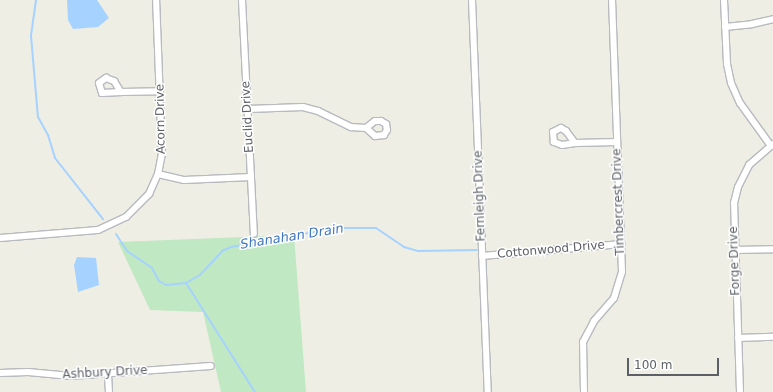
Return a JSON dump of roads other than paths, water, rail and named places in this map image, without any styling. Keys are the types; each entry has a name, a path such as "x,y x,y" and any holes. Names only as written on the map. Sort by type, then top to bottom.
{"street":[{"name":"Acorn Drive","path":"0,238 79,233 106,228 126,217 141,204 158,174 162,154 156,0"},
{"name":"Euclid Drive","path":"242,0 254,234"},
{"name":"Fernleigh Drive","path":"472,0 488,392"},
{"name":"Timbercrest Drive","path":"584,392 583,342 594,321 610,304 618,291 622,272 612,0"},
{"path":"724,0 725,27 731,83 740,103 772,145"},
{"path":"725,27 752,24 773,19"},
{"path":"121,92 160,90"},
{"path":"248,109 303,107 318,111 351,126 366,128"},
{"path":"575,143 617,142"},
{"name":"Forge Drive","path":"740,392 733,211 738,187 750,166 772,145"},
{"path":"158,174 184,180 251,177"},
{"name":"Cottonwood Drive","path":"482,256 620,244"},
{"path":"734,250 773,249"},
{"path":"738,338 773,337"},
{"name":"Ashbury Drive","path":"0,373 28,372 71,376 211,366"},
{"path":"108,374 109,392"}],"water":[{"path":"67,0 97,0 109,18 98,27 73,29 68,20"},
{"path":"77,257 96,258 99,285 78,292 74,265"}],"waterway":[{"path":"36,0 31,36 38,117 48,135 55,158 103,219"},
{"name":"Shanahan Drain","path":"116,234 127,251 152,268 159,281 166,285 186,283 200,275 222,251 231,247 337,228 376,228 404,247 418,251 477,250"},
{"path":"186,283 255,392"}]}
